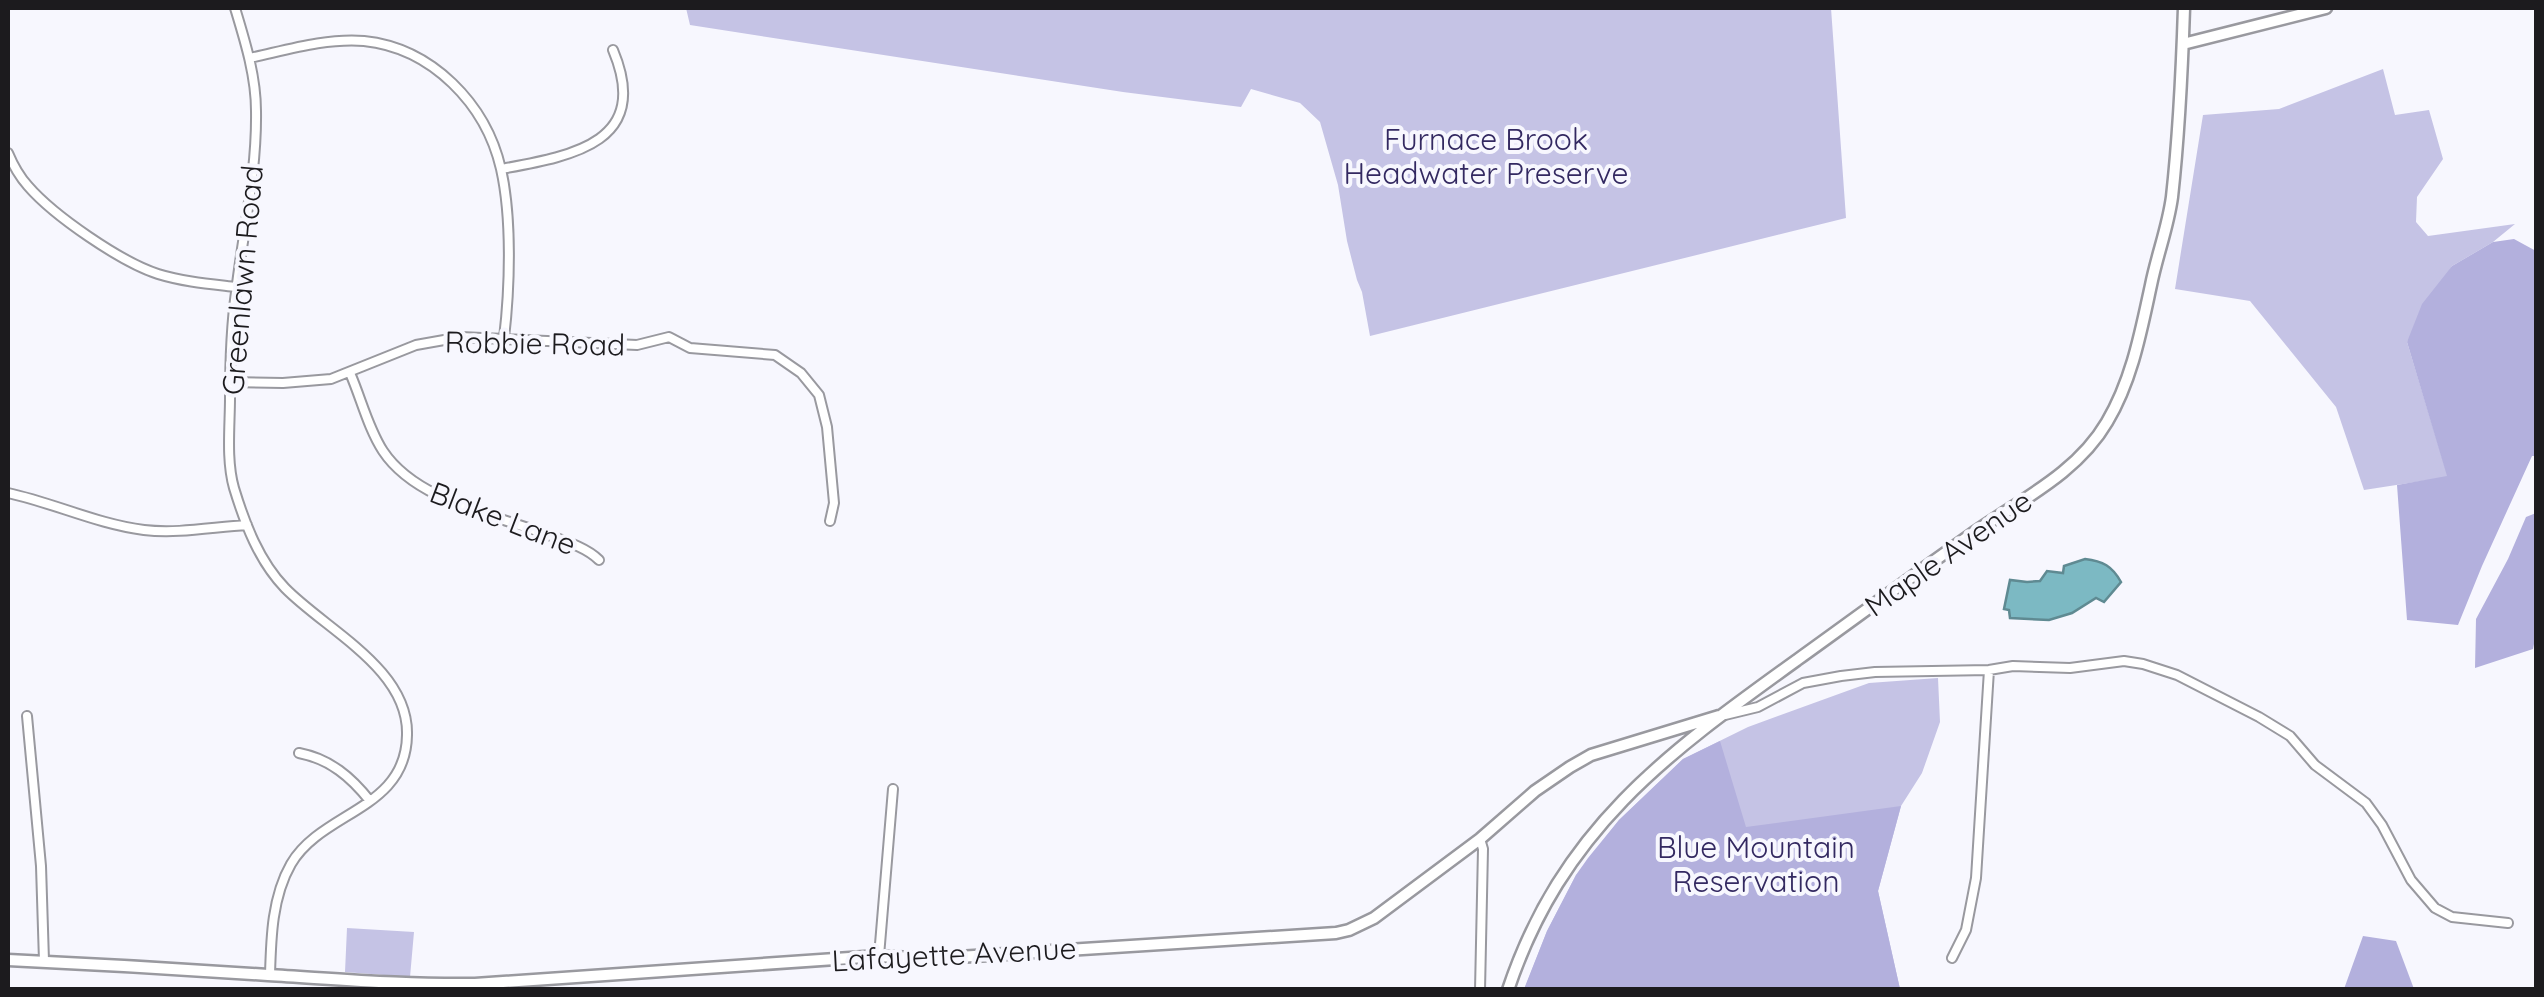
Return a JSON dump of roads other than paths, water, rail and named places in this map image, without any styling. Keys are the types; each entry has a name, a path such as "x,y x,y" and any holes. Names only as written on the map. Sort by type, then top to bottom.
{"street":[{"name":"Greenlawn Road","path":"235,8 250,58 256,109 246,229 236,287 230,382 232,482 246,525 270,571 284,588 383,673 400,698 408,731 402,764 390,784 308,843 289,867 275,904 270,974"},
{"name":"Maple Avenue","path":"1508,990 1537,918 1580,850 1628,793 1719,716 1978,529 2060,476 2088,450 2108,420 2126,380 2172,199 2184,8"},
{"path":"2183,44 2326,8"},
{"path":"250,58 328,42 367,42 408,53 444,75 472,104 501,169 510,290 504,338"},
{"path":"501,169 575,152 606,134 622,109 624,95 623,78 612,50"},
{"path":"8,153 35,194 114,253 160,274 236,287"},
{"name":"Robbie Road","path":"230,382 331,379 416,345 461,338 637,345 669,337 690,348 775,355 802,373 818,395 827,426 834,502 830,521"},
{"name":"Blake Lane","path":"350,373 380,448 407,477 435,494 568,542 599,560"},
{"path":"8,493 109,524 144,530 246,525"},
{"path":"1719,716 1758,707 1803,683 1875,672 2013,666 2070,668 2124,661 2177,676 2281,729 2316,765 2366,803 2411,880 2434,908 2452,918 2508,923"},
{"path":"1952,958 1966,930 1976,878 1989,670"},
{"path":"27,716 40,847 44,961"},
{"name":"Lafayette Avenue","path":"8,960 398,984 475,984 1349,930 1374,918 1480,839 1535,791 1591,755 1719,716"},
{"path":"299,753 332,764 370,801"},
{"path":"880,956 893,789"},
{"path":"1480,839 1480,990"}],"park label":[{"name":"Furnace Brook Headwater Preserve","path":"1486,156"},
{"name":"Blue Mountain Reservation","path":"1756,864"}]}
